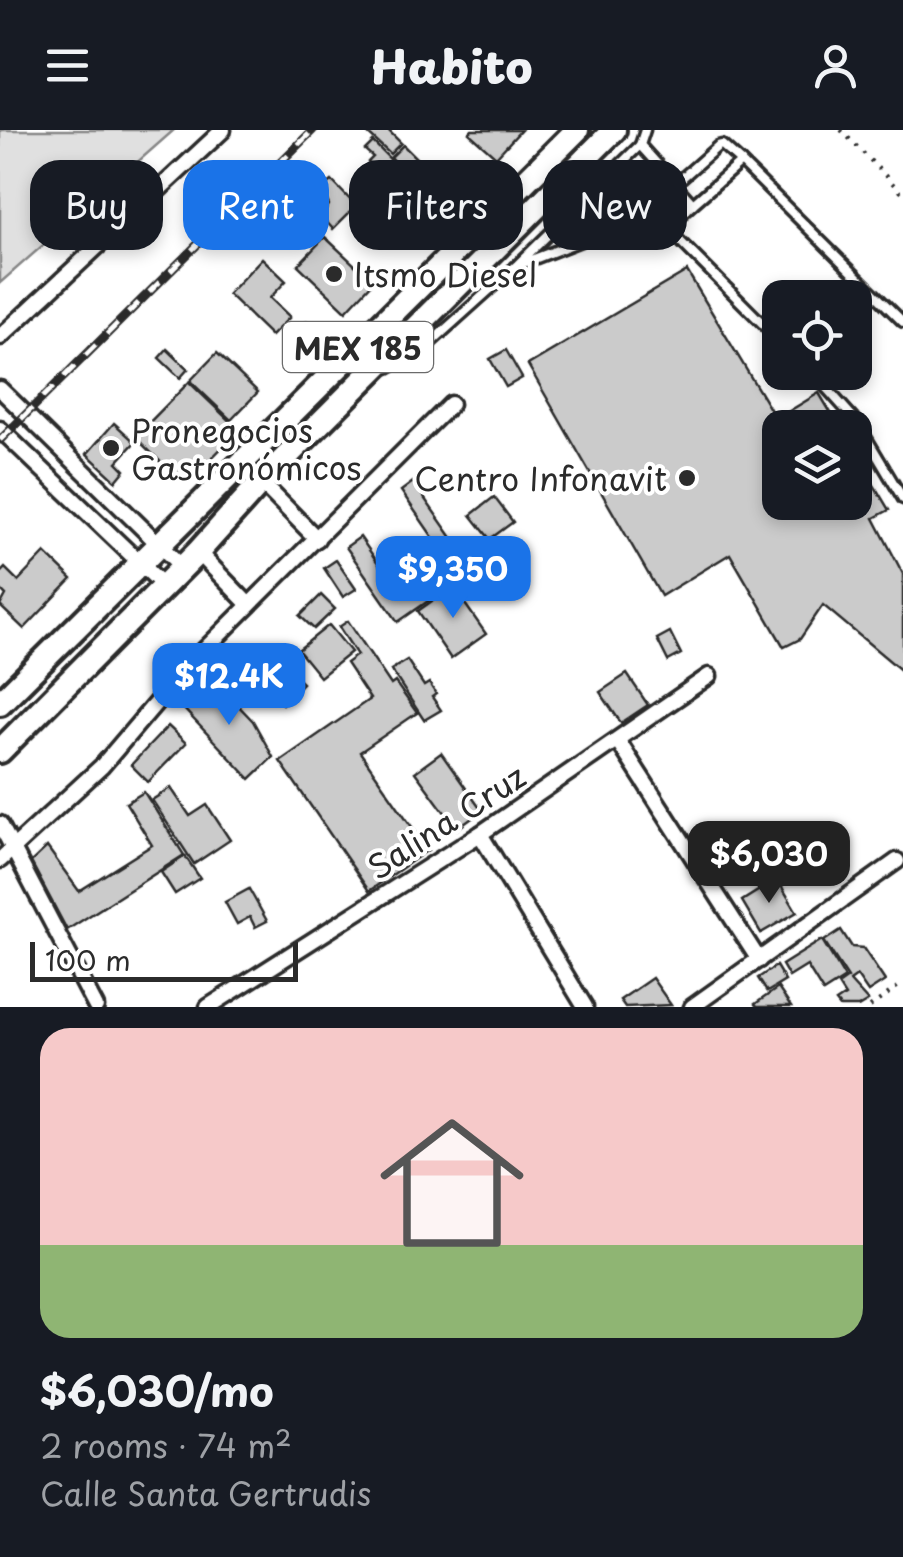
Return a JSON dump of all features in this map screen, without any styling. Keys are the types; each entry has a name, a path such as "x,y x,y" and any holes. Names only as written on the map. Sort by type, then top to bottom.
{"main road":[{"name":"MEX 185","path":"0,703 577,130"},
{"name":"MEX 185","path":"0,751 261,482 614,130"}],"street":[{"path":"0,337 222,130"},
{"path":"0,389 158,545 190,559 249,605"},
{"path":"0,860 102,766 183,670 451,404"},
{"path":"0,429 164,586"},
{"path":"261,482 317,538"},
{"name":"Salina Cruz","path":"208,1007 480,834 710,676"},
{"path":"618,741 758,960"},
{"path":"0,824 96,1007"},
{"path":"480,834 585,1007"},
{"path":"692,1007 898,860"}],"lane":[{"path":"360,384 427,346 640,145 645,130"},
{"path":"640,145 653,160"},
{"path":"687,173 722,146 903,322"},
{"path":"687,210 741,162"},
{"path":"687,198 693,204"},
{"path":"687,248 762,323"},
{"path":"516,266 557,250"},
{"path":"828,390 857,422 903,499"}],"path":[{"path":"841,130 903,194"},
{"path":"870,1007 903,983"}],"shaded area":[{"path":"0,130 174,130 140,160 30,160 30,250 38,250 0,283"}],"building":[{"path":"364,130 388,130 401,143 390,154"},
{"path":"521,130 496,157 469,133"},
{"path":"373,142 391,160 370,160 373,157 365,150"},
{"path":"403,145 418,160 394,160 391,157"},
{"path":"332,181 349,199 349,213 333,229 329,225"},
{"path":"329,241 373,282 346,311 298,265 312,250 329,250"},
{"path":"262,258 286,281 270,298 290,317 271,336 228,294"},
{"name":"Centro Infonavit","path":"687,271 771,410 762,410 762,520 872,520 872,482 889,510 874,518 903,574 903,672 823,605 800,639 784,647 730,554 661,596 528,365"},
{"path":"307,321 319,332 312,339 320,346 302,365 283,347 290,338 283,331 289,325 297,332"},
{"path":"167,349 188,369 180,378 159,358"},
{"path":"506,350 522,378 506,387 490,359"},
{"path":"217,353 258,392 231,420 190,381"},
{"path":"189,382 239,430 197,473 188,465 176,477 135,437"},
{"name":"Centro Infonavit","path":"819,393 829,410 791,410"},
{"name":"Pronegocios Gastronómicos","path":"114,423 135,442 117,462 125,470 116,481 87,454"},
{"path":"413,482 474,569 398,622 346,547 360,537 401,596 450,562 401,491"},
{"path":"494,497 513,522 490,539 471,515"},
{"path":"45,553 72,579 24,629 0,606 6,595 0,589 0,573 5,568 18,581"},
{"path":"336,560 356,589 343,597 324,568"},
{"path":"460,581 470,596 463,601 486,634 451,659 418,611"},
{"path":"321,595 335,609 314,629 300,616"},
{"path":"348,621 391,685 395,682 417,713 360,752 428,850 369,891 280,761 370,699 346,663 357,655 339,627"},
{"path":"329,625 351,652 320,677 298,650"},
{"path":"670,632 681,654 668,661 657,639"},
{"path":"407,660 424,686 429,683 441,710 424,720 391,670"},
{"path":"281,663 302,683 282,704 262,684"},
{"path":"627,674 648,705 621,723 600,692"},
{"path":"212,678 253,721 273,757 250,779 182,707"},
{"path":"168,726 186,743 148,782 131,765"},
{"path":"441,753 482,811 457,829 415,772"},
{"path":"171,788 190,816 207,805 230,840 194,864 152,800"},
{"path":"144,792 184,855 67,930 31,862 47,847 79,891 152,845 126,803"},
{"path":"185,856 200,878 175,894 161,872"},
{"path":"777,879 797,912 761,933 742,901"},
{"path":"249,889 267,921 255,927 250,917 237,924 225,902"},
{"path":"841,930 852,947 863,948 885,981 868,992 857,976 850,981 868,1001 858,1007 840,1007 836,1002 845,996 838,985 848,978 824,941"},
{"path":"822,940 845,978 823,992 807,966 789,977 782,965"},
{"path":"776,966 785,981 767,992 758,978"},
{"path":"652,978 671,1005 625,1007 620,1000"},
{"path":"778,988 791,1007 757,1007 755,1004"}],"railway":[{"path":"0,440 313,130"}],"place":[{"name":"Itsmo Diesel","path":"334,274"},
{"name":"Pronegocios Gastronómicos","path":"111,448"},
{"name":"Centro Infonavit","path":"687,478"}]}
